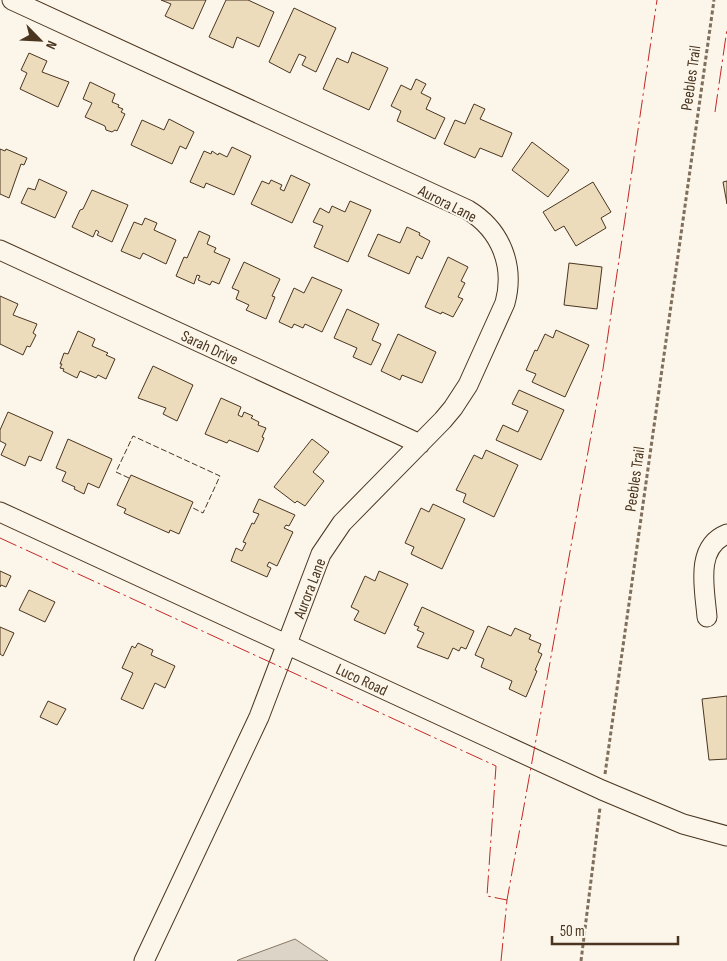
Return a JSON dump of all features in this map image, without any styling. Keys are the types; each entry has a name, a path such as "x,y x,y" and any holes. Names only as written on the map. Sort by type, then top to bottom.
{"street":[{"name":"Aurora Lane","path":"12,0 464,208 478,216 490,228 499,241 507,264 508,288 505,303 462,394 443,420 349,515 329,540 321,554 258,716 144,961"},
{"name":"Sarah Drive","path":"0,250 420,444"},
{"name":"Luco Road","path":"0,512 602,790 684,824 727,836"},
{"path":"706,617 703,567 709,548 723,535 727,534"}],"path":[{"name":"Peebles Trail","path":"581,961 602,790 714,0"}],"shaded area":[{"path":"295,939 328,961 237,961 238,960"}],"building":[{"path":"161,0 206,0 193,29 165,16 171,4"},
{"path":"226,0 248,0 274,12 259,47 237,37 233,48 209,37"},
{"path":"294,8 336,28 316,72 302,65 306,57 299,54 290,73 269,62"},
{"path":"352,52 388,68 369,110 323,89 337,58 348,63"},
{"path":"29,53 47,61 42,72 69,82 58,107 20,89 27,73 21,70"},
{"path":"416,79 426,84 421,93 431,98 426,109 445,118 435,139 397,121 401,111 391,106 401,85 411,90"},
{"path":"90,82 115,94 112,102 119,105 118,107 123,109 121,112 125,114 117,131 106,130 105,126 85,117 92,103 83,99"},
{"path":"474,104 485,109 480,119 512,133 502,157 480,148 475,158 444,144 455,120 465,124"},
{"path":"169,119 194,132 186,149 180,146 172,164 131,145 142,120 164,130"},
{"path":"532,142 569,170 548,197 512,170"},
{"path":"232,147 251,156 234,195 206,183 204,188 190,182 204,151 211,154 212,151 227,157"},
{"path":"0,149 5,151 6,149 27,158 24,165 21,164 9,198 0,194"},
{"path":"291,175 310,184 292,223 251,204 262,181 269,184 271,180 282,185 280,189 284,191"},
{"path":"39,179 67,192 55,218 21,203 28,188 35,190"},
{"path":"727,181 727,204 723,182"},
{"path":"593,182 611,212 601,218 606,228 576,246 564,226 555,231 543,212"},
{"path":"92,190 128,205 112,242 97,235 99,232 96,230 93,237 72,227"},
{"path":"350,201 371,210 348,262 314,247 323,226 313,222 320,208 329,213 332,206 345,212"},
{"path":"145,218 157,223 154,230 176,240 166,264 143,253 140,259 121,251 134,222 142,225"},
{"path":"407,227 420,233 419,235 430,241 422,259 417,256 409,274 368,256 378,234 400,243"},
{"path":"199,231 210,236 207,244 216,248 214,252 230,259 219,284 212,281 210,285 198,280 200,276 197,275 194,284 176,276 184,257 187,258"},
{"path":"448,257 468,267 461,281 465,283 458,297 463,299 453,317 425,307"},
{"path":"244,262 280,279 272,296 275,297 266,319 246,310 249,305 236,299 239,291 232,288"},
{"path":"569,263 602,267 597,309 564,305"},
{"path":"312,277 342,290 322,332 305,324 303,328 294,324 292,328 279,322 294,288 304,293"},
{"path":"0,296 18,304 13,315 37,324 33,333 36,335 30,347 27,346 23,355 0,344"},
{"path":"347,309 379,324 372,340 381,344 371,365 353,357 357,348 334,338"},
{"path":"556,330 589,345 565,397 532,382 536,374 526,370 545,334 553,338"},
{"path":"78,331 95,339 92,346 108,353 106,355 115,359 106,379 98,375 96,378 80,371 77,378 60,368 64,353 68,354"},
{"path":"398,334 436,352 422,383 402,375 400,380 381,371"},
{"path":"153,366 193,385 177,421 163,414 166,408 138,398"},
{"path":"519,390 564,410 541,460 496,440 503,425 518,432 528,411 512,404"},
{"path":"221,398 241,407 238,415 242,417 244,412 253,416 251,418 259,422 258,425 266,428 258,452 229,440 227,443 205,434"},
{"path":"8,412 53,432 41,461 29,456 25,466 1,455 6,444 0,441 0,430"},
{"path":"68,439 112,459 99,488 88,483 84,494 62,481 66,472 56,468"},
{"path":"312,439 329,452 313,472 324,481 305,506 297,501 295,503 274,487"},
{"path":"486,450 518,465 494,517 463,502 466,494 456,490 474,455 482,459"},
{"path":"131,475 193,502 179,534 170,530 169,533 124,513 126,509 117,505"},
{"path":"259,499 295,515 289,526 286,525 284,528 293,532 277,566 269,562 267,566 271,568 267,577 231,561 236,548 242,551 246,543 243,542 252,523 254,524 259,514 253,512"},
{"path":"433,504 465,519 442,569 411,554 414,547 405,543 421,508 429,512"},
{"path":"0,571 11,576 6,587 1,585 0,587"},
{"path":"379,571 408,584 385,634 354,620 359,611 351,607 365,576 375,581"},
{"path":"29,590 55,602 45,622 19,610"},
{"path":"422,607 474,631 466,649 461,647 459,651 453,648 448,659 417,647 424,633 417,630 419,627 414,625"},
{"path":"488,626 511,636 515,628 531,635 529,639 541,644 538,652 542,654 526,697 509,689 512,681 481,667 484,659 475,655"},
{"path":"0,627 14,633 3,656 0,654"},
{"path":"138,643 153,650 151,655 175,666 165,688 155,683 143,709 121,699 133,673 122,668 132,646 135,648"},
{"path":"727,696 727,759 709,760 702,699"},
{"path":"48,701 66,709 57,725 40,717"}],"fence":[{"path":"129,478 116,472 133,436 220,476 203,513 191,507"}],"power":[{"path":"501,961 507,900 603,369 657,0"},
{"path":"715,112 727,29"},
{"path":"0,538 496,766 487,896 507,900"}]}
